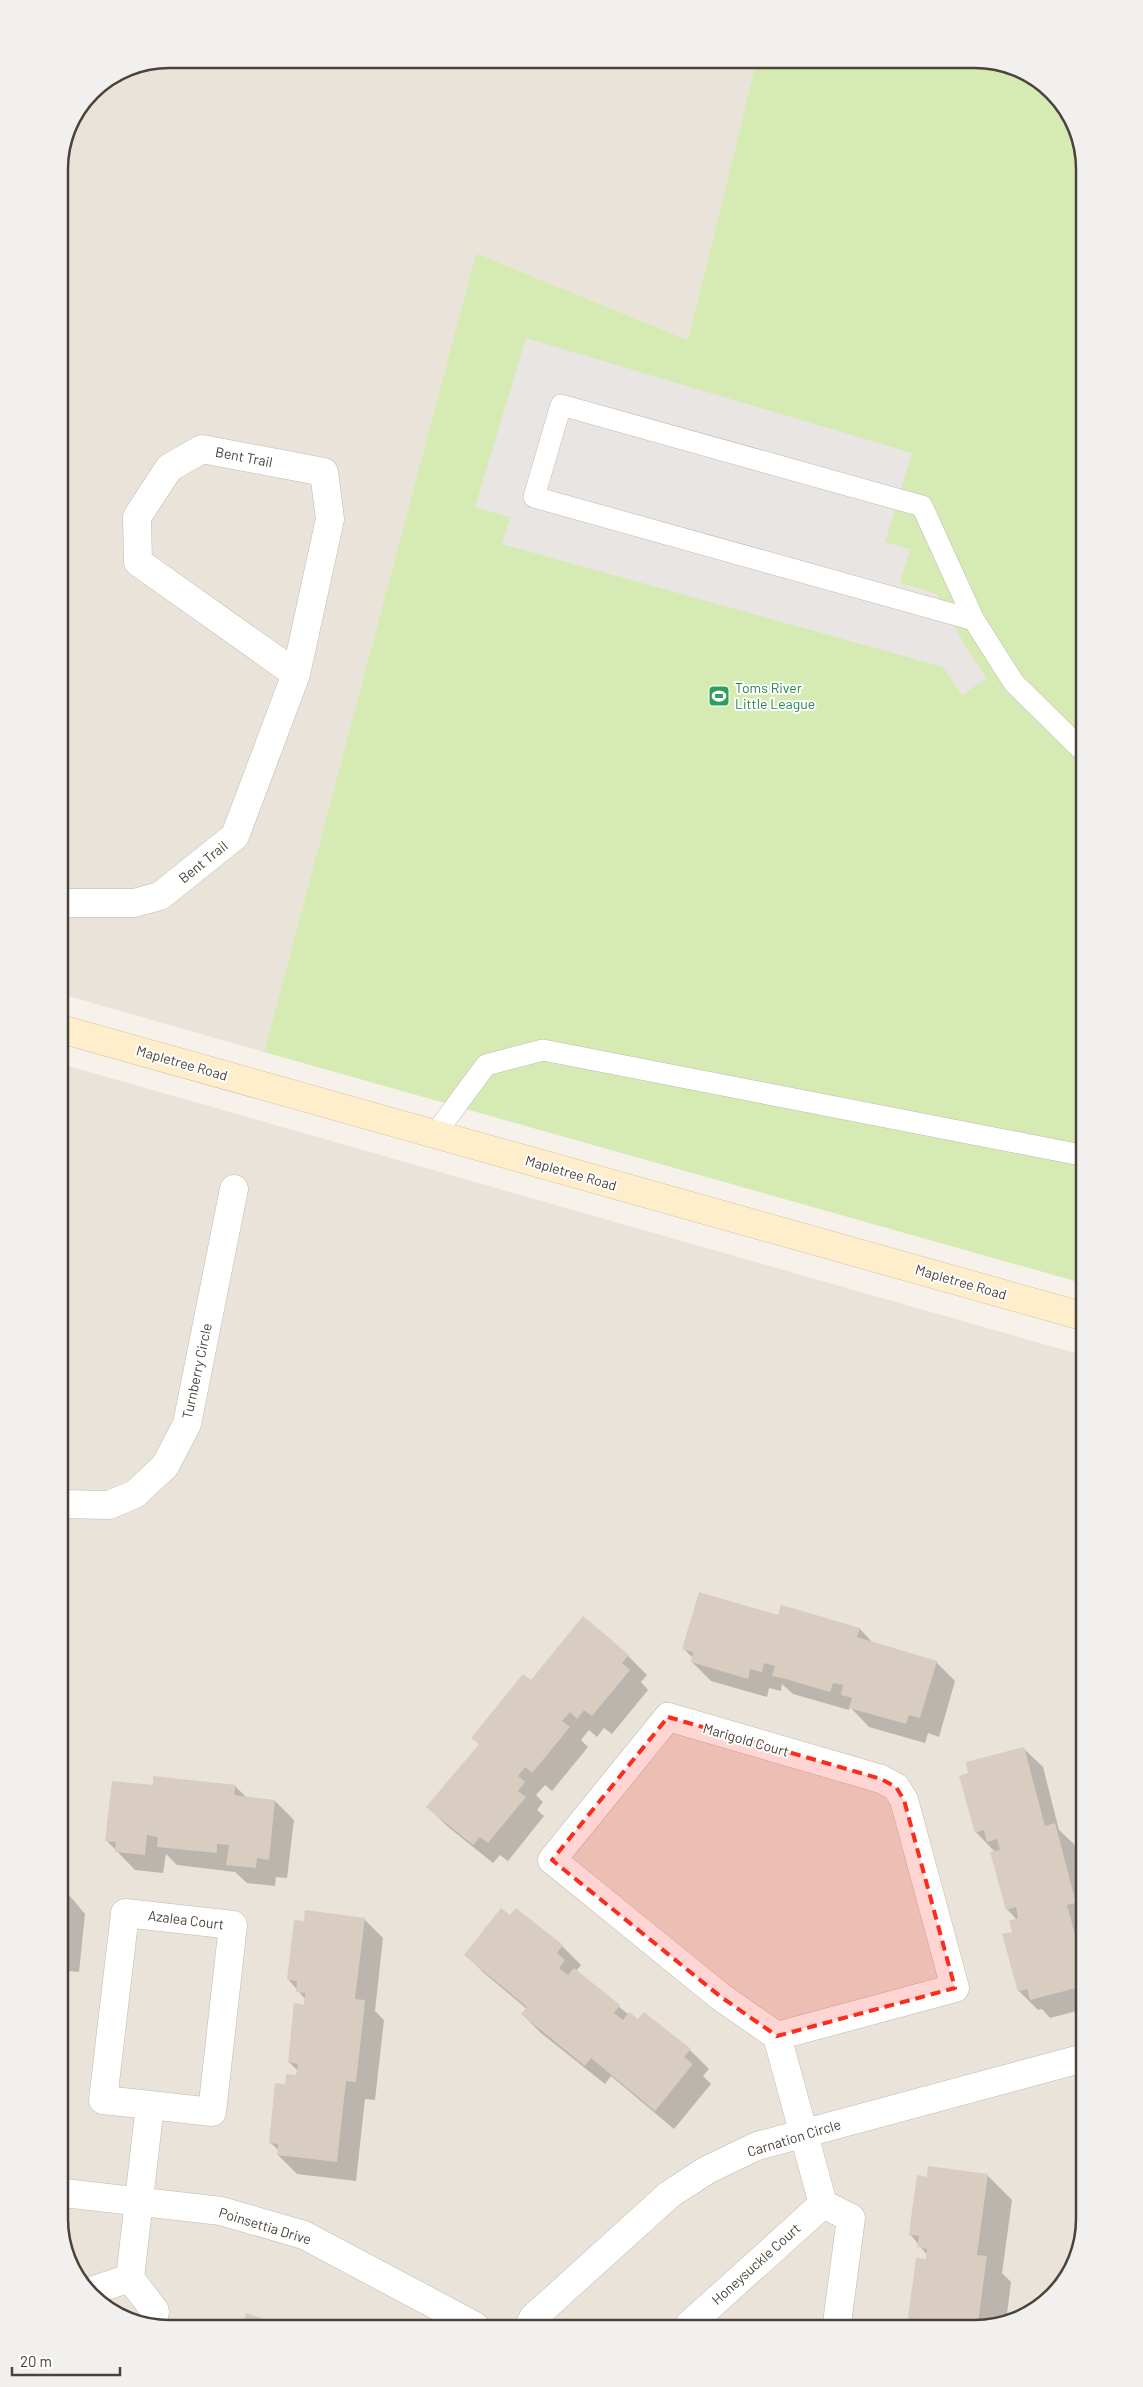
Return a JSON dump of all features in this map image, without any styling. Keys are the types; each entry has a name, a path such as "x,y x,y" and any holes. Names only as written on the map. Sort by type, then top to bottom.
{"street":[{"name":"Bent Trail","path":"68,903 134,903 160,896 235,836 296,674 330,519 324,472 202,449 169,468 137,517 138,562 296,674"},
{"name":"Mapletree Road","path":"68,1031 1076,1314"},
{"name":"Turnberry Circle","path":"67,1504 110,1505 134,1494 165,1466 187,1424 234,1189"},
{"name":"Marigold Court","path":"668,1717 881,1779 896,1787 904,1800 955,1988 777,2036 721,1997 552,1860 668,1717"},
{"name":"Azalea Court","path":"125,1913 233,1925 212,2112 150,2105 103,2100 125,1913"},
{"path":"777,2036 823,2204 851,2218 838,2320"},
{"name":"Carnation Circle","path":"532,2319 670,2194 707,2170 757,2146 1076,2060"},
{"path":"150,2105 130,2278 155,2311 154,2318"},
{"name":"Poinsettia Drive","path":"67,2193 222,2211 304,2235 463,2319"},
{"name":"Honeysuckle Court","path":"695,2320 823,2204"},
{"path":"96,2289 130,2278"}],"lane":[{"path":"974,620 534,497 561,404 922,506 974,620 1014,682 1076,744"},
{"path":"435,1134 486,1065 543,1050 1076,1154"}],"highlighted area":[{"path":"668,1717 881,1779 896,1787 904,1800 955,1988 777,2036 721,1997 552,1860"}],"shaded area":[{"path":"755,68 688,340 476,253 264,1052 68,996 68,162 69,149 75,130 84,112 107,88 130,75 149,69"},
{"path":"526,338 912,453 885,542 910,549 900,583 937,594 967,649 987,678 962,695 943,667 502,544 510,517 475,507"},
{"path":"68,1066 1076,1353 1076,2219 1074,2238 1059,2275 1031,2303 1001,2316 975,2320 162,2319 136,2314 112,2303 84,2275 69,2238 67,2219"}],"green space":[{"name":"Toms River Little League","path":"755,68 994,69 1019,78 1036,88 1059,112 1074,149 1076,168 1076,1281 264,1052 476,253 688,340"}],"building":[{"path":"699,1592 778,1615 781,1605 792,1608 860,1628 857,1637 937,1661 920,1718 909,1715 906,1724 849,1708 852,1698 841,1695 843,1685 833,1683 830,1692 772,1676 775,1666 764,1663 762,1672 750,1669 748,1679 691,1662 693,1652 682,1649"},
{"path":"583,1616 629,1655 622,1663 630,1670 592,1716 584,1710 577,1719 570,1712 562,1721 570,1727 532,1773 525,1767 518,1776 525,1782 518,1791 526,1797 488,1843 480,1837 473,1845 426,1807 479,1744 471,1738 523,1674 531,1680"},
{"path":"1024,1747 1045,1826 1055,1823 1076,1903 1067,1905 1076,1938 1076,1988 1030,2000 1027,1989 1018,1992 1002,1934 1012,1932 1009,1921 1018,1918 1016,1907 1006,1910 990,1852 1000,1850 997,1839 987,1842 984,1830 975,1833 959,1776 968,1773 966,1762"},
{"path":"153,1776 236,1785 234,1795 275,1800 269,1860 257,1858 256,1868 226,1865 229,1845 217,1844 217,1853 157,1847 158,1837 147,1835 145,1855 115,1852 116,1842 105,1841 112,1781 153,1785"},
{"path":"501,1908 510,1915 516,1908 563,1945 557,1953 565,1960 559,1968 568,1975 574,1968 620,2005 614,2013 623,2020 629,2012 638,2019 644,2012 691,2049 684,2057 693,2064 655,2111 591,2058 585,2066 521,2014 527,2007 464,1955"},
{"path":"305,1910 365,1918 355,1999 365,2000 356,2082 346,2081 337,2162 277,2155 278,2144 269,2143 275,2083 285,2084 286,2074 296,2075 298,2064 288,2062 294,2003 304,2005 305,1993 296,1992 297,1981 287,1980 294,1920 304,1921"},
{"path":"928,2166 988,2174 977,2255 987,2256 978,2320 918,2320 908,2318 916,2258 926,2259 927,2249 917,2247 919,2236 909,2235 917,2175 927,2177"},
{"path":"246,2313 263,2319 244,2319"}],"place":[{"name":"Toms River Little League","path":"719,696"}]}
